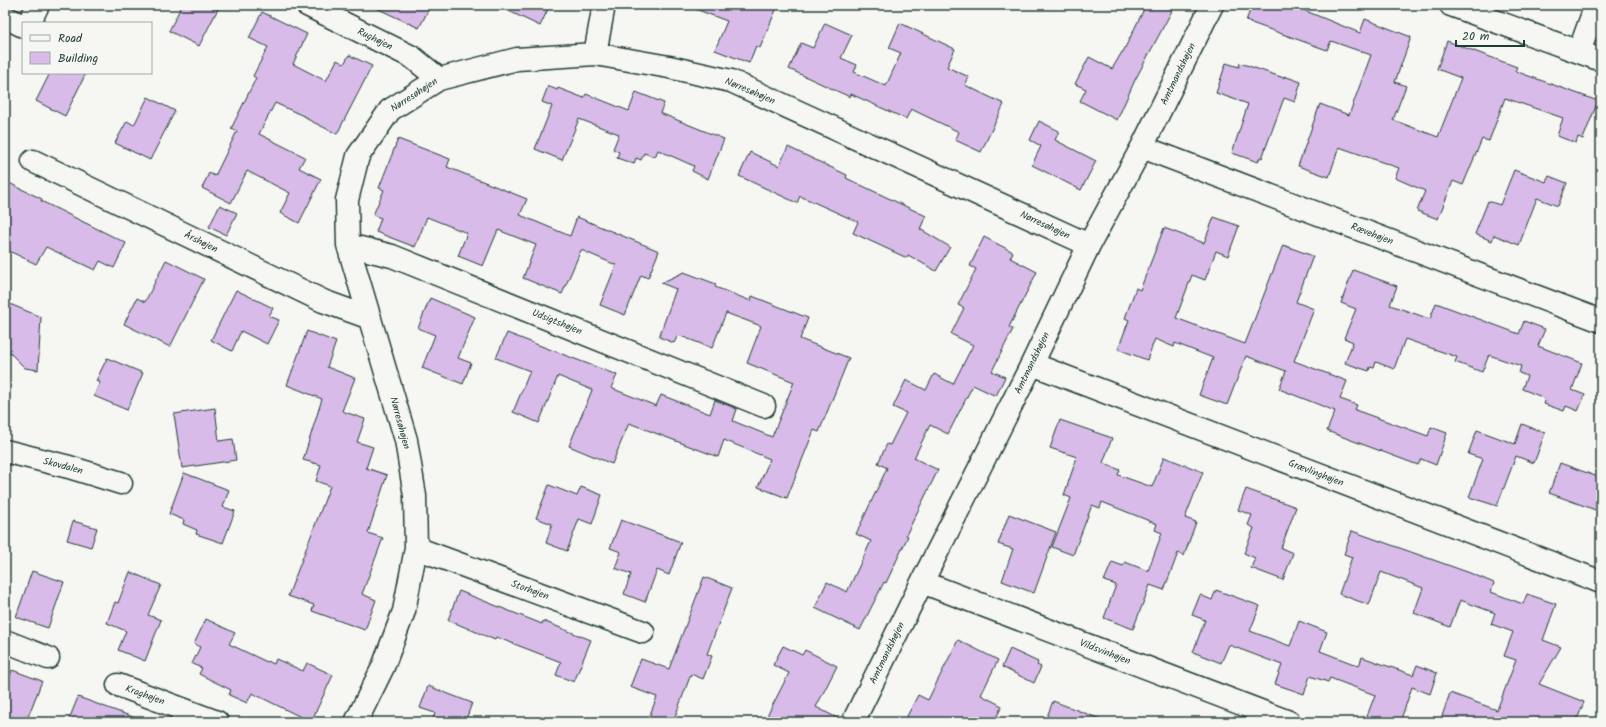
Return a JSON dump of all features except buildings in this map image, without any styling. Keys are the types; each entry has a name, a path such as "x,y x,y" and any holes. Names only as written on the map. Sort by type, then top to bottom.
{"street":[{"path":"30,22 38,5"},
{"name":"Rughøjen","path":"307,5 412,57 439,79"},
{"path":"595,54 604,5"},
{"name":"Amtmandshøjen","path":"853,722 1032,364 1089,245 1142,147 1212,5"},
{"path":"1451,5 1601,60"},
{"path":"1579,52 1596,5"},
{"path":"5,17 22,26"},
{"name":"Nørresøhøjen","path":"356,722 383,667 404,611 416,548 415,496 406,440 348,246 347,200 358,156 390,110 439,79 517,59 595,54 669,67 731,81 1089,245"},
{"name":"Rævehøjen","path":"1142,147 1601,321"},
{"name":"Årshøjen","path":"34,161 323,301 370,318"},
{"name":"Udsigtshøjen","path":"348,246 392,256 764,406"},
{"name":"Grævlinghøjen","path":"1032,364 1601,582"},
{"name":"Skovdalen","path":"5,452 69,467 121,483"},
{"name":"Storhøjen","path":"416,548 643,632"},
{"name":"Vildsvinhøjen","path":"922,582 1289,722"},
{"path":"5,641 48,658"},
{"name":"Kraghøjen","path":"118,685 217,722"}]}
